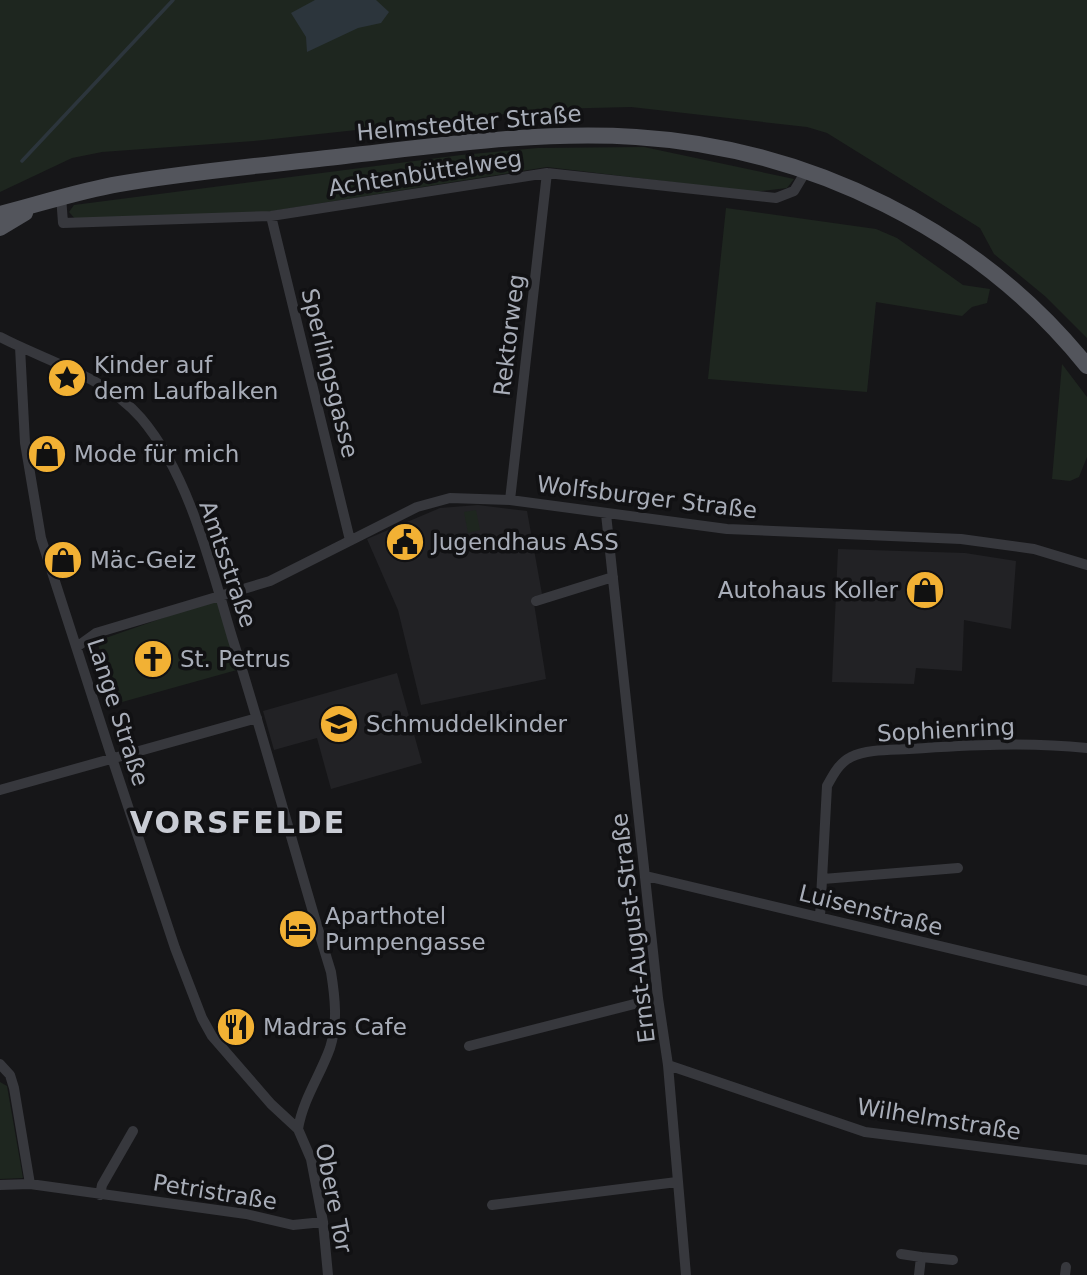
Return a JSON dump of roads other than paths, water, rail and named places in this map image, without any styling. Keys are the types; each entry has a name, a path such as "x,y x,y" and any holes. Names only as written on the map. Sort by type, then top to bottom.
{"main road":[{"name":"Helmstedter Straße","path":"0,214 61,196 120,183 471,141 552,136 676,140 729,150 806,171 857,190 948,240 1032,307 1087,366"},
{"name":"Helmstedter Straße","path":"0,228 43,203"}],"street":[{"name":"Achtenbüttelweg","path":"61,196 63,223 271,216 547,173 776,198 794,191 806,171"},
{"name":"Rektorweg","path":"510,500 547,173"},
{"name":"Sperlingsgasse","path":"271,216 351,540"},
{"name":"Amtsstraße","path":"0,337 77,371 106,388 140,417 174,470 220,598 331,972 335,998 330,1047 303,1106 298,1129"},
{"name":"Lange Straße","path":"20,347 31,492 41,538 175,948 202,1018 212,1036 271,1104 298,1129"},
{"name":"Wolfsburger Straße","path":"78,646 96,633 270,581 433,502 468,497 510,500 727,529 961,540 1034,550 1087,565"},
{"name":"Ernst-August-Straße","path":"606,514 658,998 668,1065 686,1275"},
{"path":"536,601 613,577"},
{"path":"0,790 257,719"},
{"name":"Sophienring","path":"820,917 827,786 837,769 851,757 876,751 977,744 1049,744 1087,748"},
{"path":"822,879 958,868"},
{"name":"Luisenstraße","path":"646,876 1087,981"},
{"path":"469,1046 658,998"},
{"path":"1,1064 14,1088 30,1184"},
{"name":"Wilhelmstraße","path":"668,1065 865,1132 1087,1160"},
{"name":"Obere Tor","path":"298,1129 311,1159 323,1222 328,1275"},
{"path":"100,1195 102,1185 132,1131"},
{"path":"492,1205 677,1182"},
{"name":"Petristraße","path":"0,1185 30,1184 246,1214 293,1225 323,1222"},
{"path":"901,1254 953,1260"},
{"path":"919,1275 921,1257"}],"waterway":[{"path":"22,161 173,0"}],"place":[{"name":"Kinder auf dem Laufbalken","path":"67,378"},
{"name":"Mode für mich","path":"47,454"},
{"name":"Jugendhaus ASS","path":"405,542"},
{"name":"Mäc-Geiz","path":"63,560"},
{"name":"Autohaus Koller","path":"925,590"},
{"name":"St. Petrus","path":"153,659"},
{"name":"Schmuddelkinder","path":"339,724"},
{"name":"Aparthotel Pumpengasse","path":"298,929"},
{"name":"Madras Cafe","path":"236,1027"}],"district":[{"name":"VORSFELDE","path":"238,823"}]}
